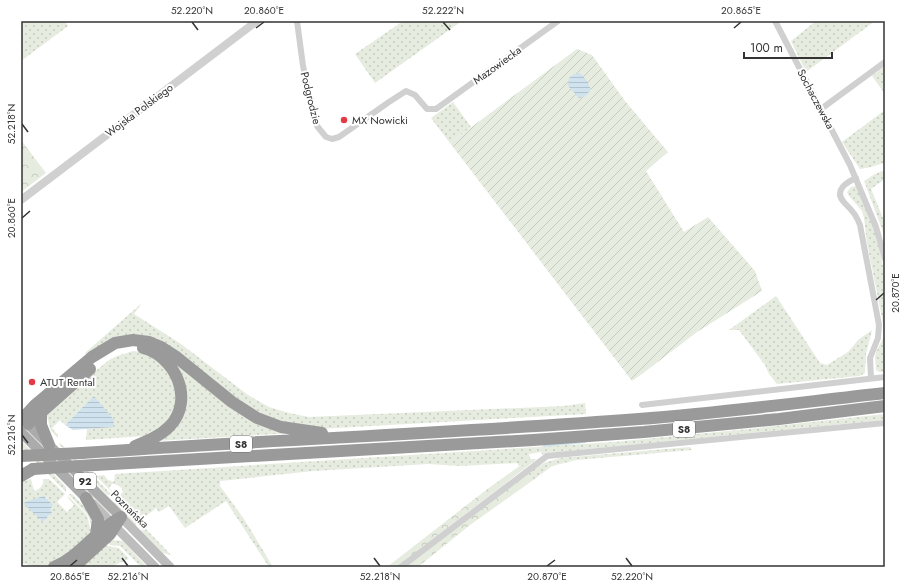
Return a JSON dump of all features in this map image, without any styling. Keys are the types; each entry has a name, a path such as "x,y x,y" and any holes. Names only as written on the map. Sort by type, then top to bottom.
{"highway":[{"path":"22,423 38,402 92,357 115,343 133,340 149,342 162,347 232,402 257,418 292,429 355,437"},
{"path":"22,423 41,412 110,354 122,349 134,347 152,350 174,371 180,386 180,406 171,425 162,434 127,450"},
{"name":"S8","path":"21,456 642,419 885,393"},
{"name":"S8","path":"27,469 530,441 779,419 885,406"},
{"path":"41,412 40,425 49,445"},
{"path":"21,476 27,469"},
{"path":"86,498 98,519 96,535"},
{"path":"54,567 72,558 96,535 116,522"},
{"path":"74,567 110,534 116,522"}],"main road":[{"name":"Poznańska","path":"22,423 49,445 155,567"},
{"name":"Poznańska","path":"22,423 86,498 170,567"}],"street":[{"name":"Wojska Polskiego","path":"21,200 257,21"},
{"name":"Podgrodzie","path":"297,21 303,66 312,108 317,126 326,137 332,139 339,137 406,91 415,95 427,109 436,109"},
{"name":"Mazowiecka","path":"436,109 560,21"},
{"name":"Sochaczewska","path":"775,21 843,149 876,227 885,259"},
{"path":"821,109 885,62"},
{"path":"856,178 847,182 843,186 840,196 853,211 860,225 879,325 878,338 870,358 871,378"},
{"path":"642,405 885,376"},
{"path":"401,567 547,456 885,423"}],"green space":[{"path":"21,21 65,21 68,26 21,61"},
{"path":"403,21 462,21 375,83 355,54"},
{"path":"816,21 875,21 806,72 791,41"},
{"path":"577,49 592,55 625,101 668,152 646,171 684,232 708,217 755,271 762,291 697,332 632,381 450,143"},
{"path":"885,66 885,94 872,76"},
{"path":"453,102 471,127 450,143 431,118"},
{"path":"885,110 885,165 882,163 860,169 842,142"},
{"path":"21,140 46,173 21,192"},
{"path":"882,171 885,172 885,179 871,189 885,223 885,237 864,181"},
{"path":"856,186 871,218 885,278 885,372 879,372 876,370 876,352 884,336 883,323 867,243 864,218 862,211 847,192 851,187"},
{"path":"776,296 820,363 827,365 848,352 858,340 872,330 866,354 865,373 859,376 777,384 739,330 729,330"},
{"path":"142,303 134,314 181,344 248,395 269,407 289,413 309,417 564,406 585,403 586,414 318,429 265,418 145,336 87,355 85,353"},
{"path":"133,351 146,353 157,357 176,384 175,410 161,429 144,436 86,440 87,429 113,426 94,397 65,425 60,420 52,428 58,435 58,438 51,431 45,413 109,360"},
{"path":"168,357 293,433 155,441 182,413"},
{"path":"885,414 885,420 548,453 543,455 541,452 529,454 530,459 537,459 524,469 517,463 460,466 428,464 313,471 220,481 220,486 244,519 273,567 269,567 226,501 185,528 169,506 159,512 156,508 141,520 117,497 123,492 120,487 112,484 109,488 113,493 96,476 104,475 108,480 114,482 115,474 614,442"},
{"path":"27,430 110,513 110,517 29,433"},
{"path":"21,440 66,487 66,492 21,447"},
{"path":"60,443 112,495 107,495 59,444"},
{"path":"690,447 692,450 576,460 552,466 532,481 526,474 544,463 560,458"},
{"path":"521,465 524,469 397,567 387,567 486,490"},
{"path":"526,474 532,481 470,525 418,567 405,567"},
{"path":"31,479 34,491 41,487 43,484 43,479 49,479 65,494 57,502 67,512 74,505 68,496 87,515 92,535 53,564 37,567 21,563 21,482","holes":["46,496 50,507 49,509 52,512 43,522"]},
{"path":"72,494 93,516 92,527 88,515 69,495"},
{"path":"114,498 139,524 135,525 114,503"},
{"path":"143,526 171,555 163,553 143,533 141,529"},
{"path":"112,540 123,541 147,567 141,567 120,546 110,545 107,542"},
{"path":"104,545 119,548 129,559 110,567 82,567"}],"water":[{"path":"580,73 588,82 591,89 586,96 579,98 568,86 569,78 574,74"},
{"path":"94,396 114,420 113,427 73,430 65,425"},
{"path":"44,496 53,505 50,509 52,512 43,522 24,504 25,502"}],"waterway":[{"path":"544,446 585,442"}],"place":[{"name":"MX Nowicki","path":"344,120"},
{"name":"ATUT Rental","path":"32,382"}]}
